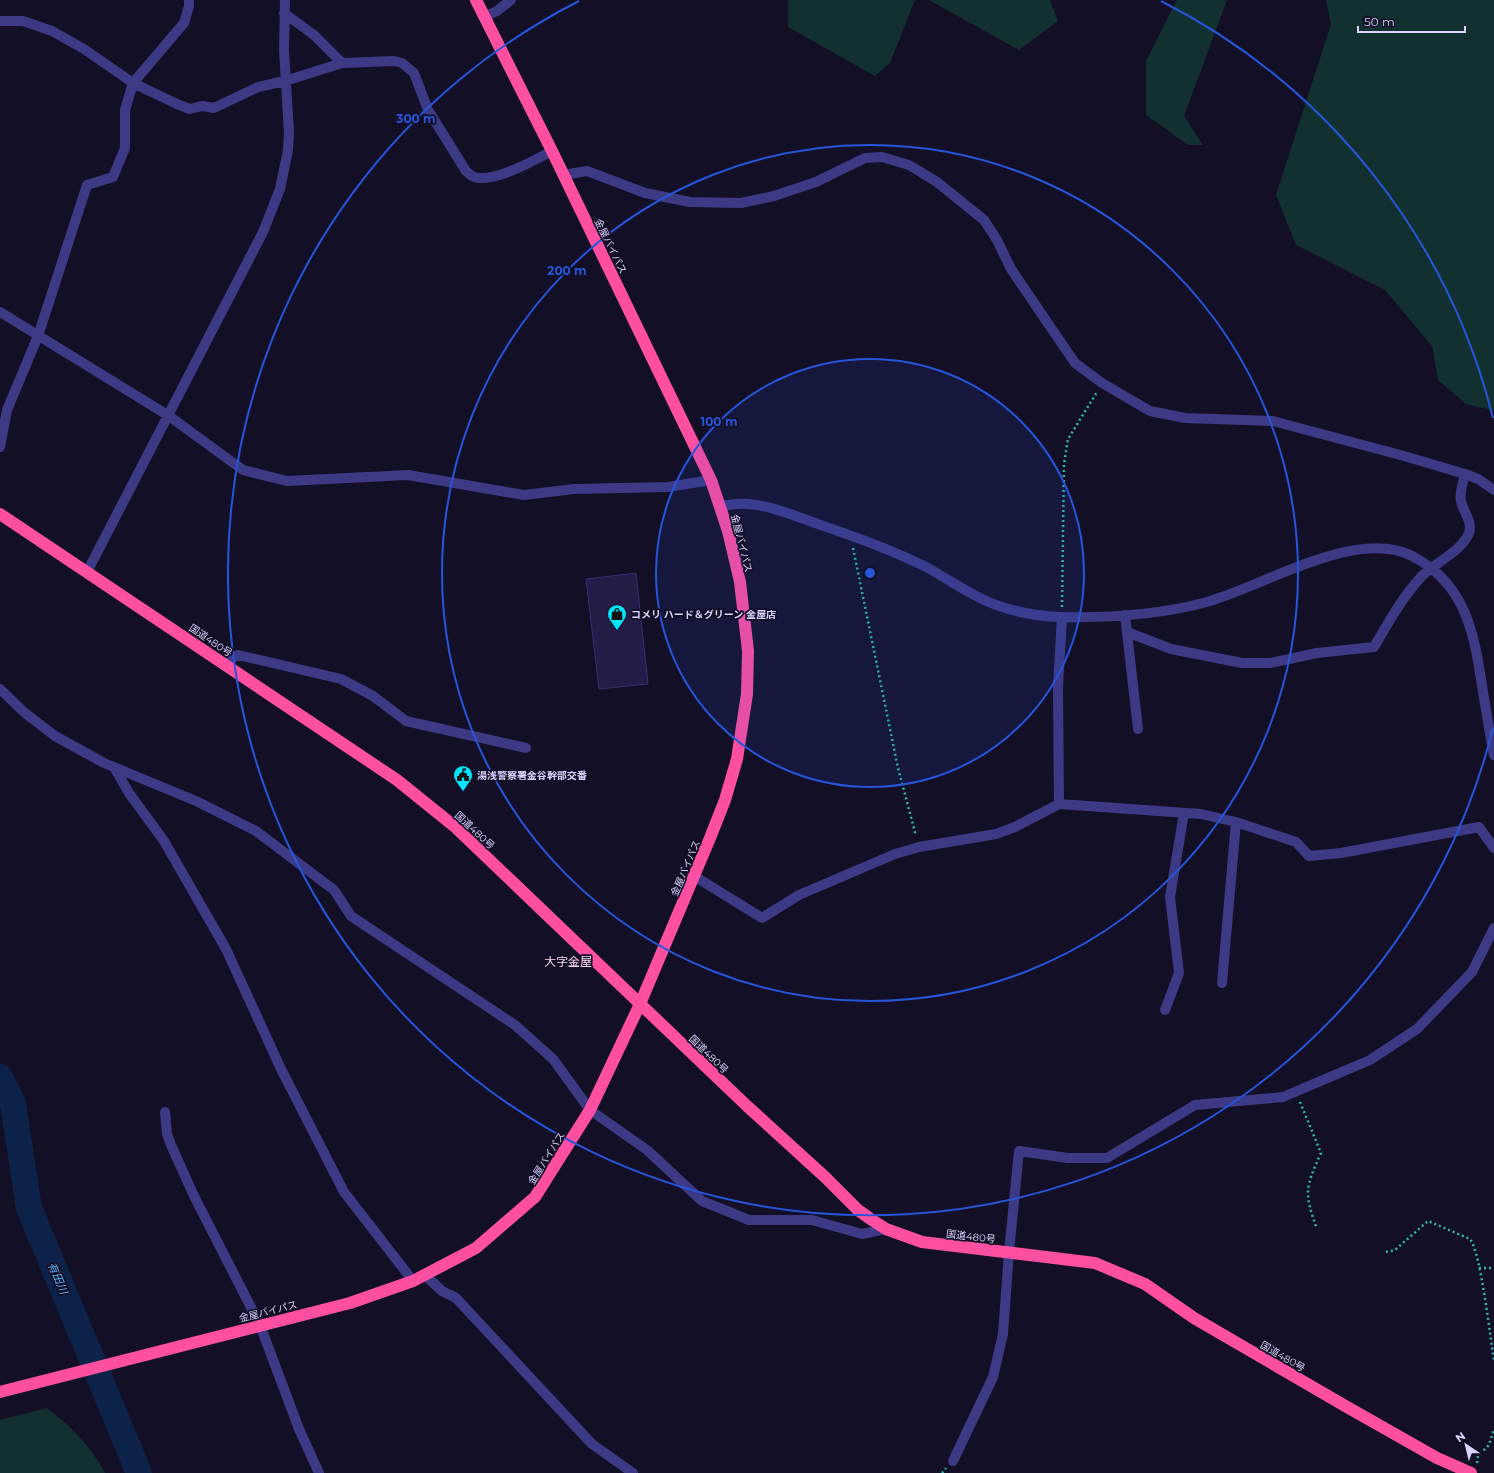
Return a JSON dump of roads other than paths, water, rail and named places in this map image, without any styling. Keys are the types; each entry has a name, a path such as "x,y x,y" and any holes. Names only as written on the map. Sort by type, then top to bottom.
{"highway":[{"name":"金屋バイパス","path":"1,1391 350,1303 413,1281 476,1248 535,1197 590,1110 640,1004 725,800 737,758 748,694 748,651 744,606 729,537 720,506 711,480 552,151 476,0"},
{"name":"国道480号","path":"0,514 397,780 454,826 858,1210 886,1229 922,1242 1095,1263 1145,1284 1194,1318 1437,1458 1473,1470"}],"street":[{"path":"0,447 7,410 38,336 87,185 113,177 125,148 125,110 133,83 184,23 189,6 189,0"},
{"path":"484,17 497,11 511,0"},
{"path":"88,572 262,232 280,189 288,150 289,133 285,81 283,1"},
{"path":"284,13 314,35 342,63"},
{"path":"0,21 23,22 52,31 84,49 133,83 190,109 202,106 214,108 258,87 285,81 342,63 394,60 409,67 419,83 428,110 438,128 466,171 472,176 478,178 496,176 533,161 552,151"},
{"path":"563,175 587,171 645,193 690,202 741,203 774,196 816,182 865,158 882,157 908,165 937,182 984,220 997,240 1011,269 1075,363 1102,383 1150,411 1185,418 1273,421 1465,474 1494,490"},
{"path":"0,312 169,416 243,470 287,482 408,475 524,495 574,489 668,487 711,480"},
{"path":"1127,632 1172,649 1242,663 1270,663 1317,653 1374,647 1404,600 1422,576 1464,542 1469,532 1470,522 1464,513 1460,500 1465,474"},
{"path":"720,506 748,504 777,510 850,536 927,568 984,600 1020,612 1062,617 1125,615 1157,612 1204,602 1251,586 1315,561 1347,551 1378,548 1409,554 1432,568 1452,589 1462,604 1468,618 1478,658 1494,755"},
{"path":"1125,615 1138,729"},
{"path":"1059,804 1058,687 1062,617"},
{"path":"223,663 238,655 341,679 373,696 406,720 526,748"},
{"path":"0,689 25,713 55,736 114,767 196,801 256,831 334,890 352,916 515,1024 553,1059 590,1110 647,1150 702,1201 749,1220 812,1220 862,1234 886,1229"},
{"path":"114,767 129,793 164,841 226,949 281,1069 344,1192 413,1281"},
{"path":"694,876 762,918 799,895 895,854 918,847 996,834 1015,827 1059,804 1201,814 1236,822 1296,842 1309,856 1341,853 1479,828 1494,848"},
{"path":"1164,1010 1179,973 1170,897 1184,812"},
{"path":"1222,983 1236,822"},
{"path":"953,1461 993,1377 1003,1334 1008,1252 1019,1151 1068,1158 1108,1158 1195,1105 1283,1097 1370,1060 1417,1029 1472,972 1494,928"},
{"path":"165,1112 167,1134 171,1145 256,1327 319,1473"},
{"path":"425,1275 442,1291 456,1298 592,1444 633,1473"}],"waterway":[{"name":"有田川","path":"0,1077 13,1104 29,1208 139,1473"}],"place":[{"name":"コメリ ハード＆グリーン 金屋店","path":"617,631"},
{"name":"湯浅警察署金谷幹部交番","path":"463,792"}],"district":[{"name":"大字金屋","path":"568,962"}]}
